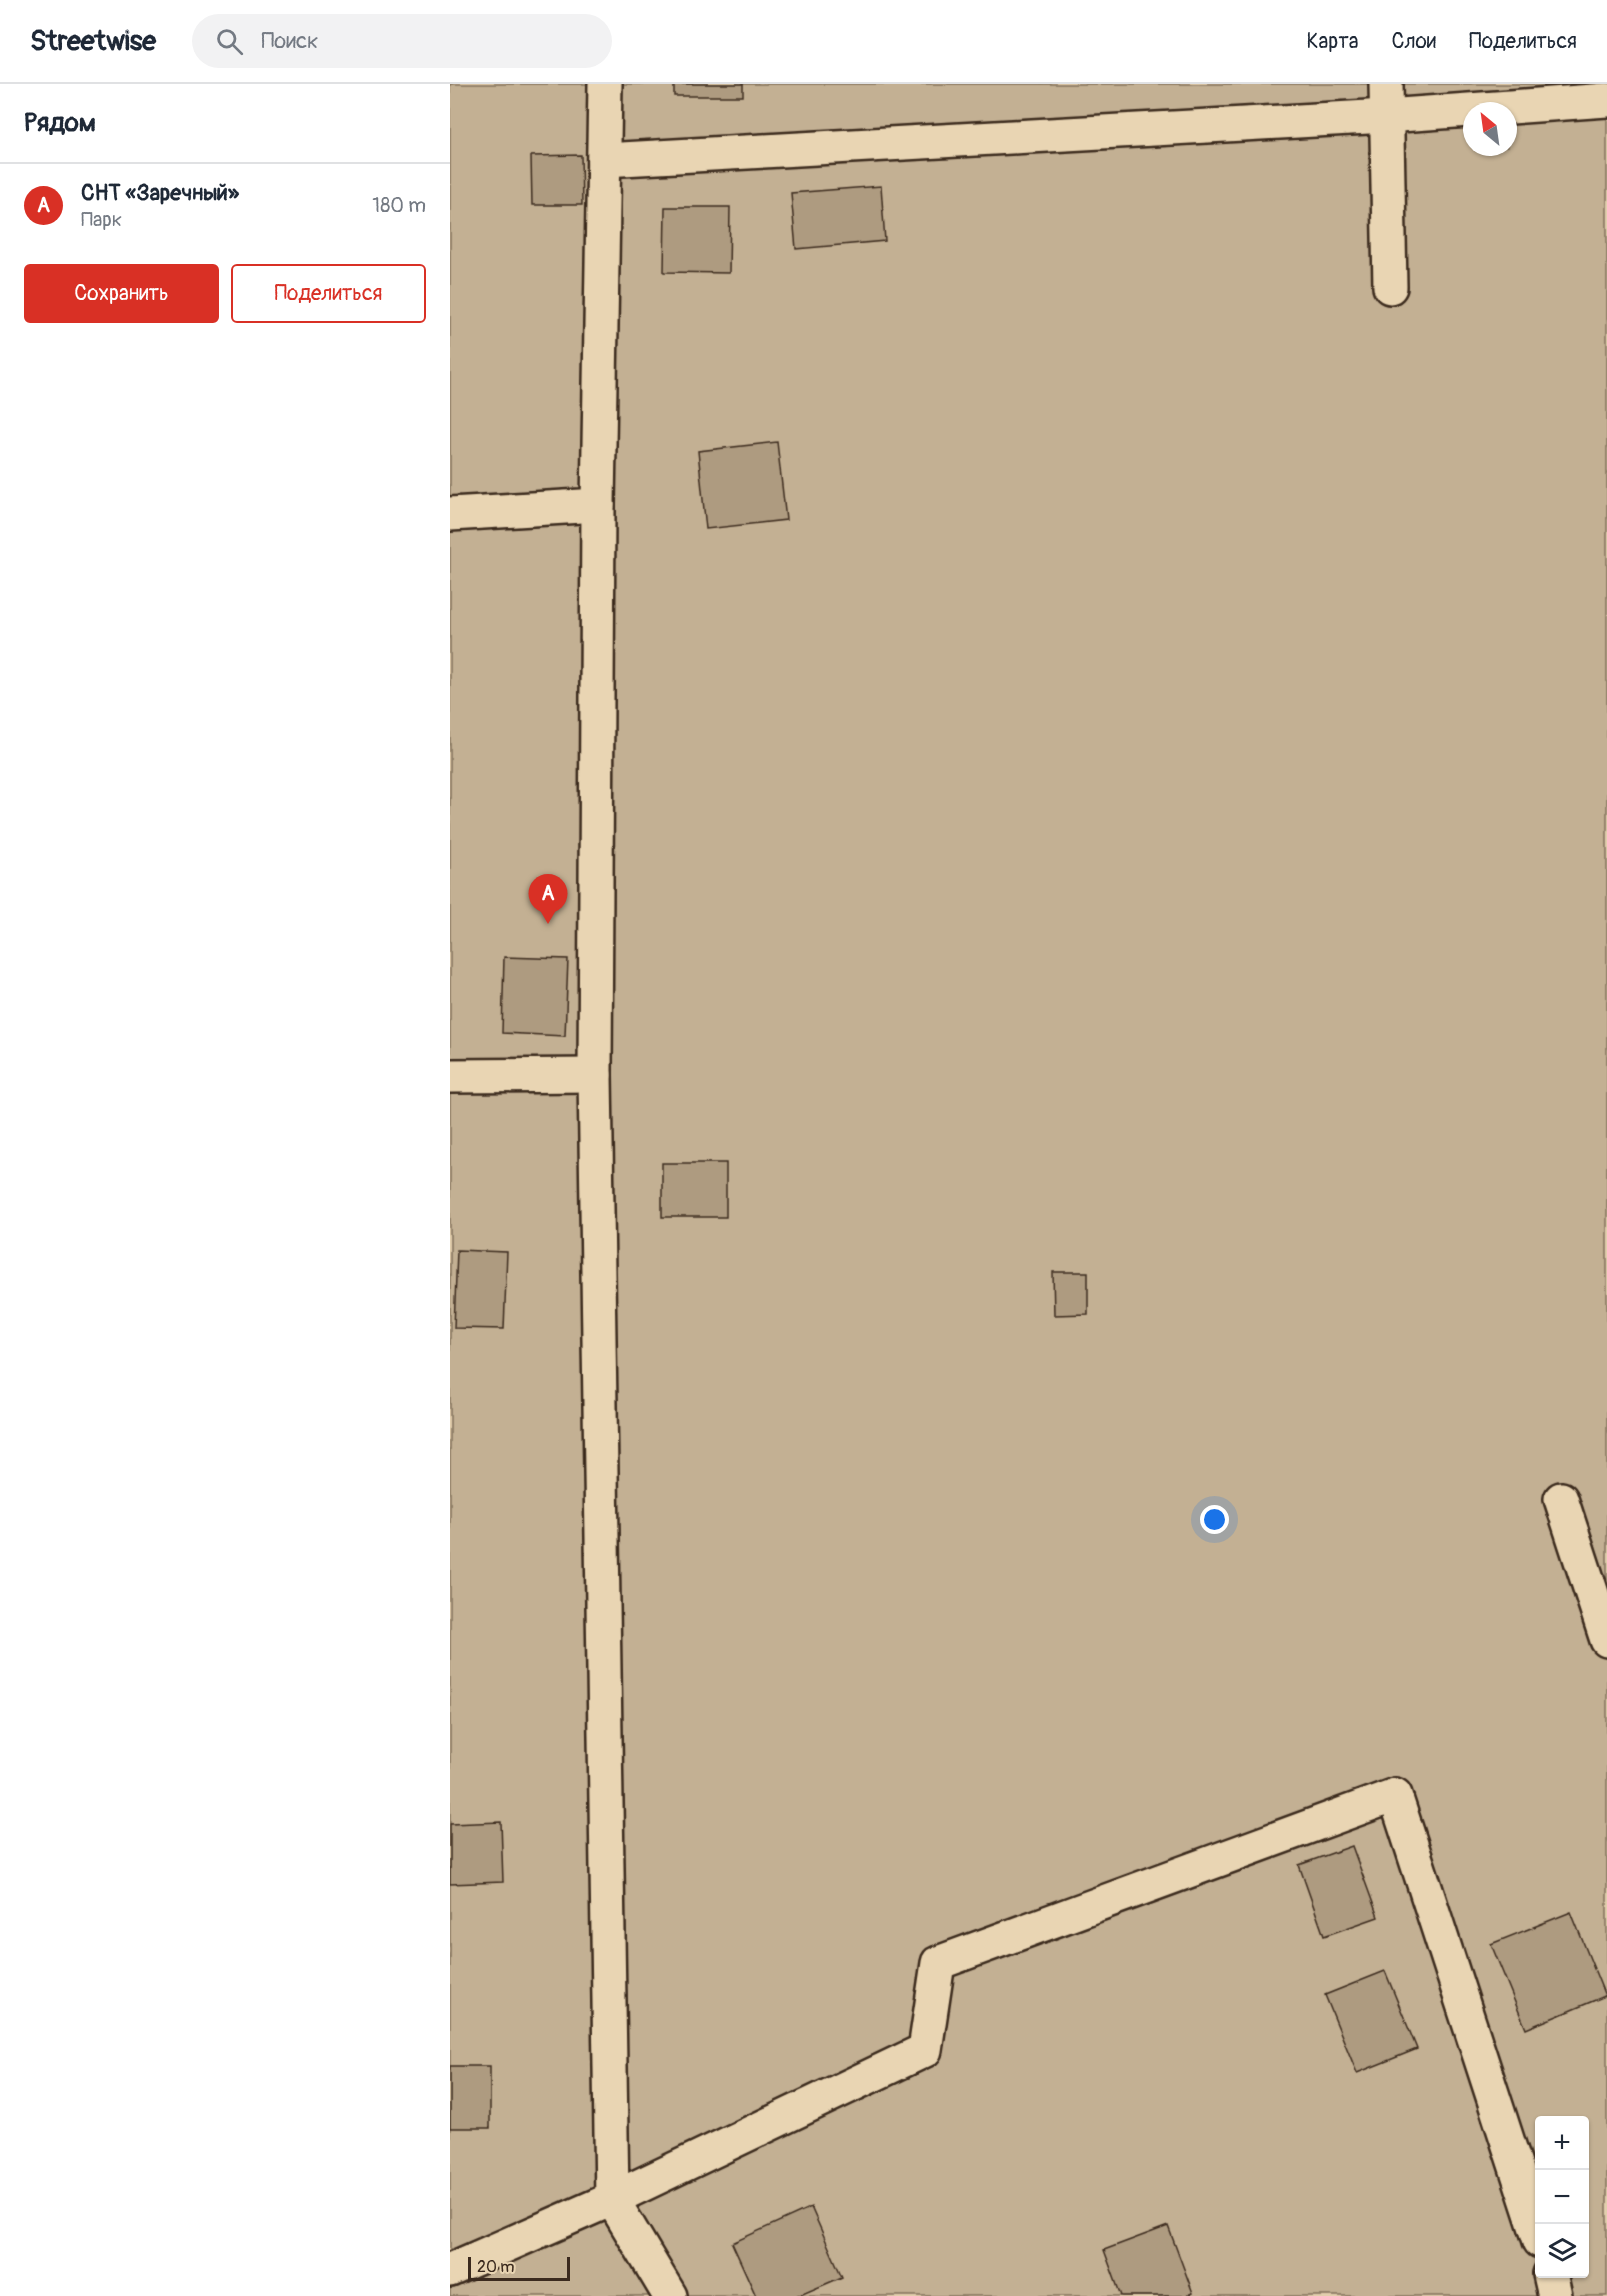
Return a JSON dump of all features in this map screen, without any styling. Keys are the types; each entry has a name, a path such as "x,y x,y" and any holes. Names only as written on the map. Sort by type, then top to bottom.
{"lane":[{"path":"605,84 598,505 596,1075 612,2199 670,2296"},
{"path":"604,160 1386,100 1607,100"},
{"path":"1386,100 1390,287"},
{"path":"450,514 598,505"},
{"path":"450,1076 596,1075"},
{"path":"1561,1499 1607,1640"},
{"path":"450,2270 612,2199 925,2050 938,1963 1395,1795 1535,2229"},
{"path":"1551,2278 1556,2296"}],"shaded area":[{"path":"450,84 1607,84 1607,2296 450,2296"}],"building":[{"path":"674,84 743,84 743,96 674,96"},
{"path":"581,155 582,205 532,205 531,156"},
{"path":"881,186 885,241 796,249 791,193"},
{"path":"665,207 730,207 729,273 664,272"},
{"path":"777,442 786,520 706,529 698,451"},
{"path":"504,957 568,959 565,1036 502,1033"},
{"path":"662,1163 726,1163 726,1217 662,1217"},
{"path":"457,1250 507,1252 504,1329 454,1328"},
{"path":"1053,1272 1088,1272 1088,1314 1054,1315"},
{"path":"501,1822 503,1882 450,1884 450,1824"},
{"path":"1352,1846 1378,1917 1324,1936 1299,1865"},
{"path":"1571,1912 1605,1996 1526,2029 1491,1944"},
{"path":"1385,1971 1417,2049 1357,2073 1325,1995"},
{"path":"450,2066 490,2066 490,2128 450,2128"},
{"path":"811,2207 842,2277 798,2296 756,2296 732,2243"},
{"path":"1168,2226 1193,2293 1186,2296 1121,2296 1104,2250"}],"place":[{"name":"СНТ «Заречный»","path":"548,924"}]}
